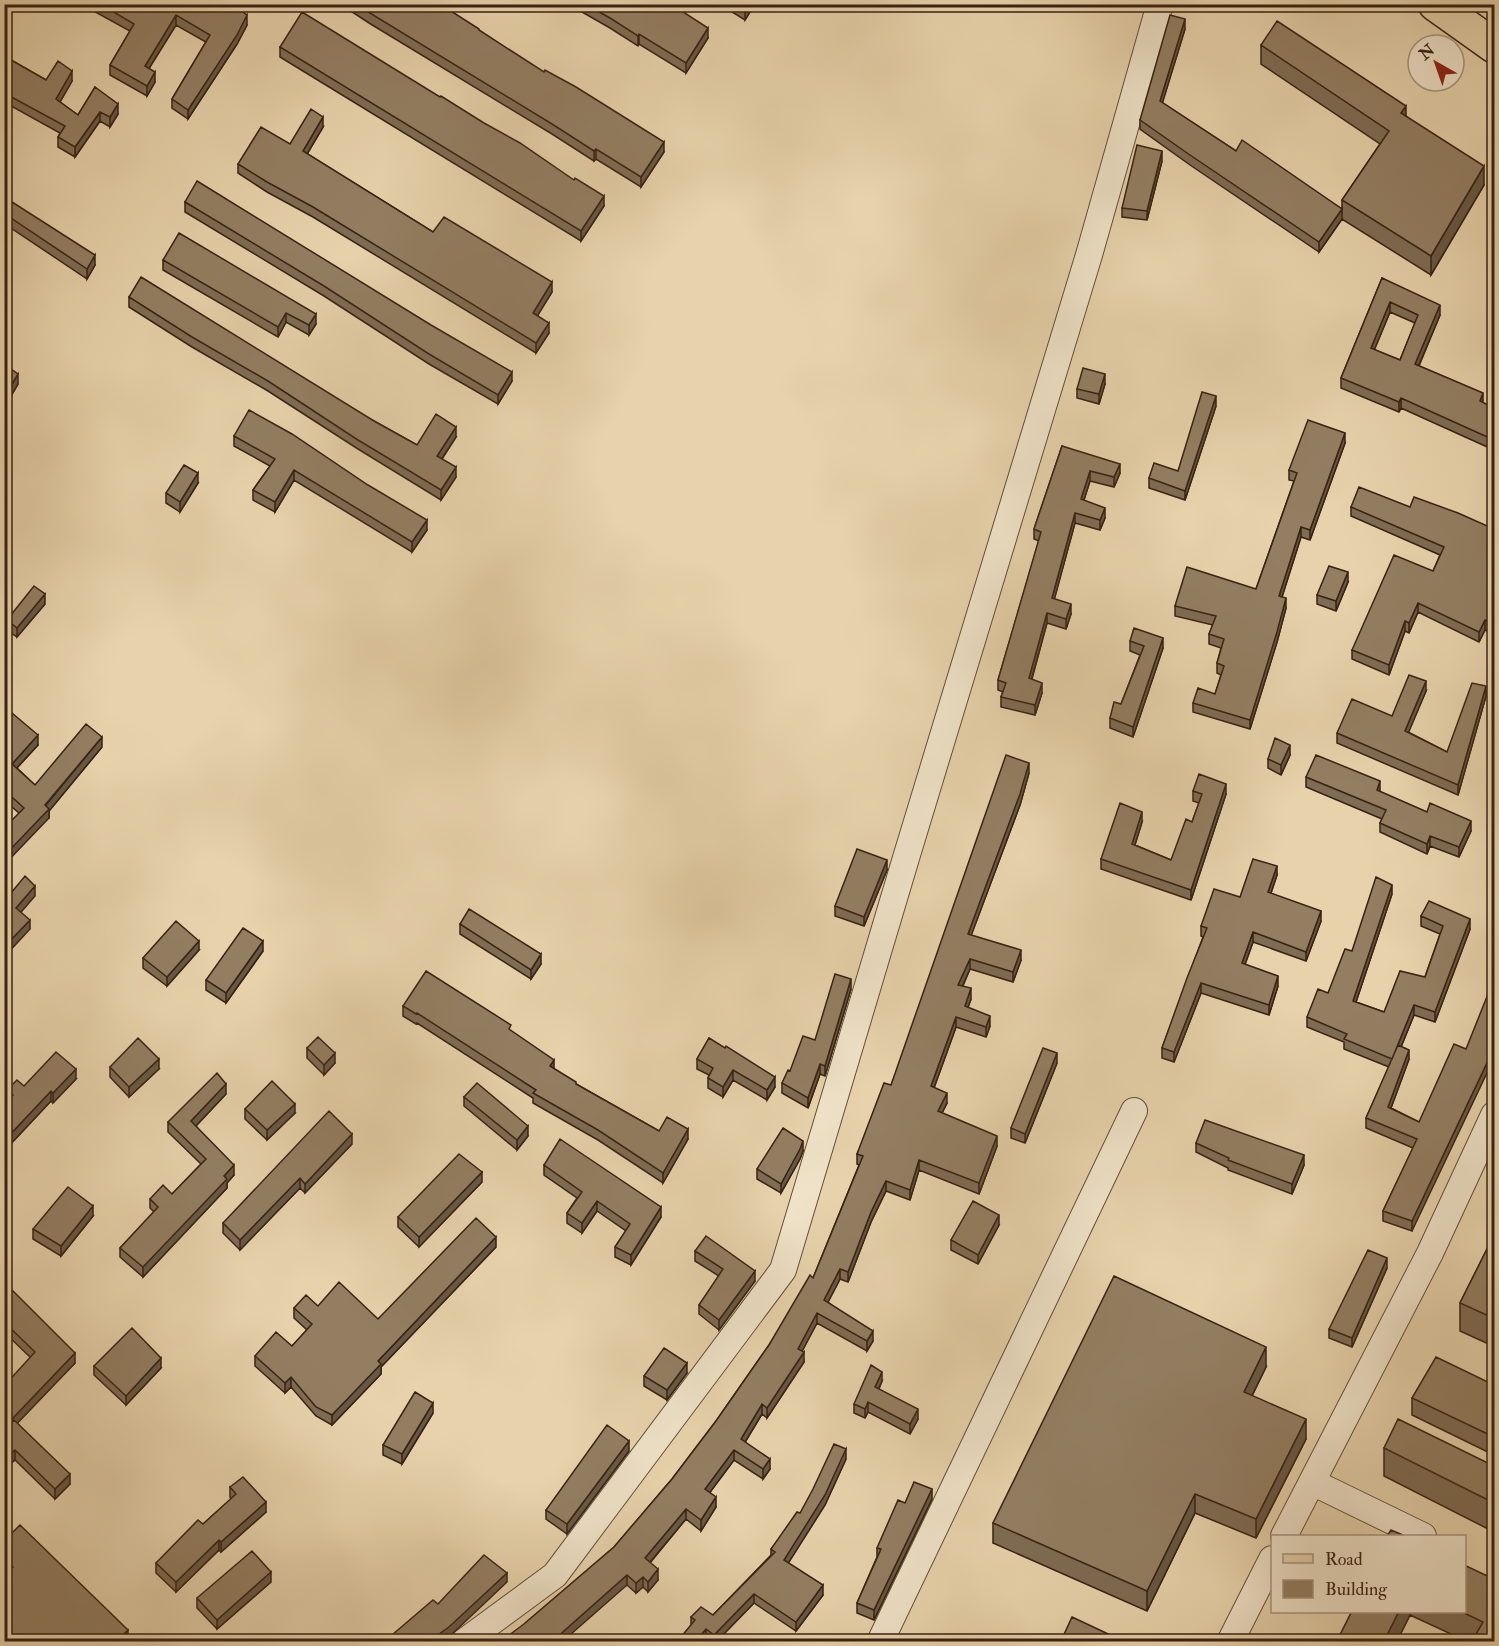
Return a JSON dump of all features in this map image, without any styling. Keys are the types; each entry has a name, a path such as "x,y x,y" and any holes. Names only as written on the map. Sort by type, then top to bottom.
{"main road":[{"path":"1435,4 1494,46"}],"street":[{"path":"464,1641 555,1575 783,1270 1089,255 1160,4"},
{"path":"880,1641 1134,1112"},
{"path":"1285,1535 1430,1252 1494,1115"},
{"path":"1312,1482 1421,1535"},
{"path":"1230,1641 1271,1561"}],"building":[{"path":"100,4 223,4 235,11 237,8 247,15 237,35 188,110 172,99 210,35 176,15 145,66 155,72 147,86 110,65 134,24"},
{"path":"355,4 440,4 544,72 545,70 576,87 664,142 641,177 596,149 594,151"},
{"path":"585,4 671,4 708,28 686,63"},
{"path":"736,4 748,4 745,10"},
{"path":"302,12 520,143 574,180 575,178 604,196 581,231 280,47"},
{"path":"1170,15 1185,19 1160,101 1236,151 1242,140 1342,209 1319,242 1140,120"},
{"path":"1277,21 1406,106 1401,113 1484,166 1431,256 1342,200 1389,131 1261,45"},
{"path":"4,56 46,80 58,61 72,71 56,99 78,115 95,87 118,104 110,117 100,112 75,147 58,137 65,126 4,93"},
{"path":"311,109 323,117 303,151 433,232 444,217 552,282 533,313 549,323 536,343 238,164 261,127 290,144"},
{"path":"1137,145 1162,151 1147,211 1122,208"},
{"path":"197,181 431,325 512,372 498,395 185,202"},
{"path":"12,202 95,255 87,269 5,214"},
{"path":"179,233 316,314 309,325 286,313 278,327 163,260"},
{"path":"141,277 374,421 417,445 436,414 456,427 437,456 456,467 441,490 129,297"},
{"path":"1382,278 1440,305 1415,364 1483,393 1480,401 1494,408 1494,440 1401,398 1399,402 1341,378","holes":["1390,302 1418,315 1400,360 1371,348"]},
{"path":"4,364 18,374 11,386 4,381"},
{"path":"1083,368 1105,374 1099,394 1077,389"},
{"path":"1202,392 1216,396 1185,491 1149,478 1154,463 1178,471"},
{"path":"249,410 292,434 368,485 427,520 412,542 294,470 275,502 253,490 275,459 234,436"},
{"path":"1308,420 1345,433 1310,530 1301,527 1279,596 1286,598 1250,720 1193,703 1198,688 1215,694 1224,666 1217,663 1224,639 1209,634 1216,616 1175,606 1187,567 1256,589 1297,473 1289,470"},
{"path":"1062,446 1120,464 1114,477 1090,471 1081,499 1105,508 1100,520 1075,513 1052,598 1071,604 1066,619 1047,613 1029,678 1042,683 1035,705 1001,697 1006,683 998,680 1041,532 1034,529"},
{"path":"184,465 198,473 180,502 166,493"},
{"path":"1359,487 1410,507 1414,497 1494,529 1494,587 1489,597 1494,599 1494,624 1485,620 1479,632 1418,603 1409,623 1405,621 1389,665 1352,650 1394,555 1433,571 1444,547 1351,507"},
{"path":"1329,566 1348,572 1336,601 1317,595"},
{"path":"34,586 45,594 17,628 7,620"},
{"path":"1134,628 1163,638 1133,727 1110,718 1114,702 1121,704 1144,646 1130,641"},
{"path":"4,633 9,637 4,643"},
{"path":"1409,675 1426,681 1405,731 1447,752 1472,683 1486,686 1458,785 1337,733 1352,699 1392,716"},
{"path":"12,713 38,735 12,764 35,785 86,724 102,737 45,805 49,809 4,856 4,828 24,808 4,790 4,721"},
{"path":"1275,738 1290,745 1281,765 1268,759"},
{"path":"1006,755 1029,763 1020,794 968,934 1021,950 1013,972 970,959 958,985 971,988 965,1006 990,1016 986,1027 956,1017 931,1086 947,1093 938,1111 997,1136 979,1183 919,1160 910,1190 886,1181 871,1212 848,1272 840,1269 824,1300 873,1331 867,1341 817,1313 798,1349 804,1352 767,1408 762,1404 741,1439 770,1459 763,1469 734,1450 705,1489 716,1497 701,1520 686,1509 645,1558 658,1569 648,1582 643,1577 636,1583 627,1575 556,1638 559,1641 501,1641 614,1547 672,1479 716,1421 769,1345 810,1275 813,1278 863,1156 857,1154 884,1083 891,1085"},
{"path":"1316,755 1380,781 1377,790 1427,812 1430,803 1471,821 1459,847 1430,836 1427,844 1380,823 1386,810 1306,777"},
{"path":"1199,774 1226,784 1191,890 1101,859 1120,803 1142,812 1132,844 1171,860 1186,819 1192,822 1202,794 1193,791"},
{"path":"857,849 887,860 864,917 835,906"},
{"path":"1253,859 1277,866 1268,892 1321,911 1306,952 1253,932 1242,963 1278,976 1269,1005 1201,983 1174,1052 1162,1048 1207,928 1201,926 1214,889 1240,897"},
{"path":"25,876 35,886 16,908 30,920 4,947 4,898 6,899"},
{"path":"1376,877 1392,885 1353,1001 1384,1012 1400,971 1425,977 1443,926 1421,916 1429,901 1470,919 1435,1012 1414,1005 1392,1059 1344,1039 1347,1034 1307,1017 1318,989 1328,993 1345,949 1352,951"},
{"path":"469,909 541,954 531,970 460,924"},
{"path":"176,921 199,941 167,977 143,958"},
{"path":"243,928 263,941 226,993 206,980"},
{"path":"426,971 511,1025 509,1029 554,1060 550,1066 576,1084 659,1131 667,1117 688,1129 663,1173 598,1130 533,1093 536,1090 403,1006"},
{"path":"835,974 851,979 825,1066 820,1064 808,1098 782,1083 788,1070 790,1071 803,1036 815,1040"},
{"path":"1494,979 1494,1048 1412,1221 1383,1211 1417,1139 1366,1118 1398,1045 1409,1050 1388,1107 1419,1122 1454,1044 1466,1049"},
{"path":"318,1037 335,1053 324,1065 307,1048"},
{"path":"138,1038 159,1059 129,1087 110,1067"},
{"path":"709,1038 775,1077 767,1090 733,1070 723,1087 708,1078 713,1068 697,1059"},
{"path":"1043,1048 1057,1053 1025,1134 1011,1128"},
{"path":"56,1052 76,1069 53,1093 51,1091 4,1141 4,1103 13,1095 7,1090 17,1080 24,1086"},
{"path":"217,1073 226,1084 191,1121 234,1165 224,1176 227,1179 143,1267 120,1248 158,1207 150,1199 163,1185 172,1194 206,1159 168,1122"},
{"path":"272,1081 295,1104 267,1130 245,1109"},
{"path":"477,1083 528,1126 517,1140 464,1097"},
{"path":"329,1111 352,1134 305,1184 300,1178 240,1240 223,1223"},
{"path":"1205,1120 1304,1155 1292,1184 1228,1160 1229,1158 1196,1143"},
{"path":"783,1128 803,1141 781,1184 757,1169"},
{"path":"560,1139 661,1207 631,1255 615,1247 630,1224 597,1201 582,1223 567,1213 582,1192 544,1165"},
{"path":"459,1154 482,1172 419,1237 398,1217"},
{"path":"68,1187 93,1206 61,1246 33,1229"},
{"path":"973,1201 999,1215 978,1255 951,1240"},
{"path":"476,1218 496,1237 378,1361 381,1364 332,1415 316,1407 291,1377 285,1383 255,1356 276,1332 292,1346 312,1324 294,1308 306,1295 318,1306 339,1282 378,1319"},
{"path":"1494,1235 1494,1315 1493,1318 1460,1303"},
{"path":"706,1236 755,1271 719,1320 699,1305 723,1269 695,1251"},
{"path":"1368,1250 1387,1258 1352,1338 1329,1329"},
{"path":"1114,1276 1266,1347 1244,1392 1306,1419 1256,1519 1195,1494 1147,1591 993,1523"},
{"path":"9,1287 75,1353 11,1420 4,1413 4,1386 35,1352 4,1322 4,1292"},
{"path":"132,1328 161,1358 126,1396 94,1366"},
{"path":"664,1348 687,1363 667,1390 644,1376"},
{"path":"1436,1357 1494,1385 1494,1437 1412,1398"},
{"path":"871,1365 882,1372 875,1387 918,1409 910,1424 868,1402 865,1409 854,1404"},
{"path":"415,1392 433,1403 402,1454 383,1445"},
{"path":"1398,1419 1494,1466 1494,1503 1384,1448"},
{"path":"14,1420 70,1474 55,1489 15,1450 11,1453 4,1447 4,1430"},
{"path":"607,1425 629,1441 567,1524 546,1510"},
{"path":"834,1444 846,1449 825,1495 784,1560 823,1585 796,1622 754,1594 714,1635 706,1629 696,1641 678,1641 695,1620 691,1617 701,1607 713,1615 775,1552 771,1549 797,1512 800,1513"},
{"path":"243,1477 266,1502 221,1542 219,1540 176,1582 156,1563 198,1520 203,1524 236,1494 230,1487"},
{"path":"914,1482 932,1489 874,1610 857,1603 881,1549 877,1548 898,1500 905,1503"},
{"path":"20,1525 128,1630 122,1636 127,1641 4,1641 4,1575 13,1567 4,1559 4,1541"},
{"path":"1391,1530 1403,1535 1388,1535"},
{"path":"252,1551 271,1572 217,1620 197,1598"},
{"path":"484,1555 507,1573 450,1626 430,1641 385,1641 433,1600 438,1604"},
{"path":"1466,1566 1494,1579 1494,1641 1472,1641 1483,1622 1464,1613 1466,1613"},
{"path":"1351,1613 1398,1613 1384,1641 1337,1641"},
{"path":"1072,1617 1121,1640 1061,1641"}]}
